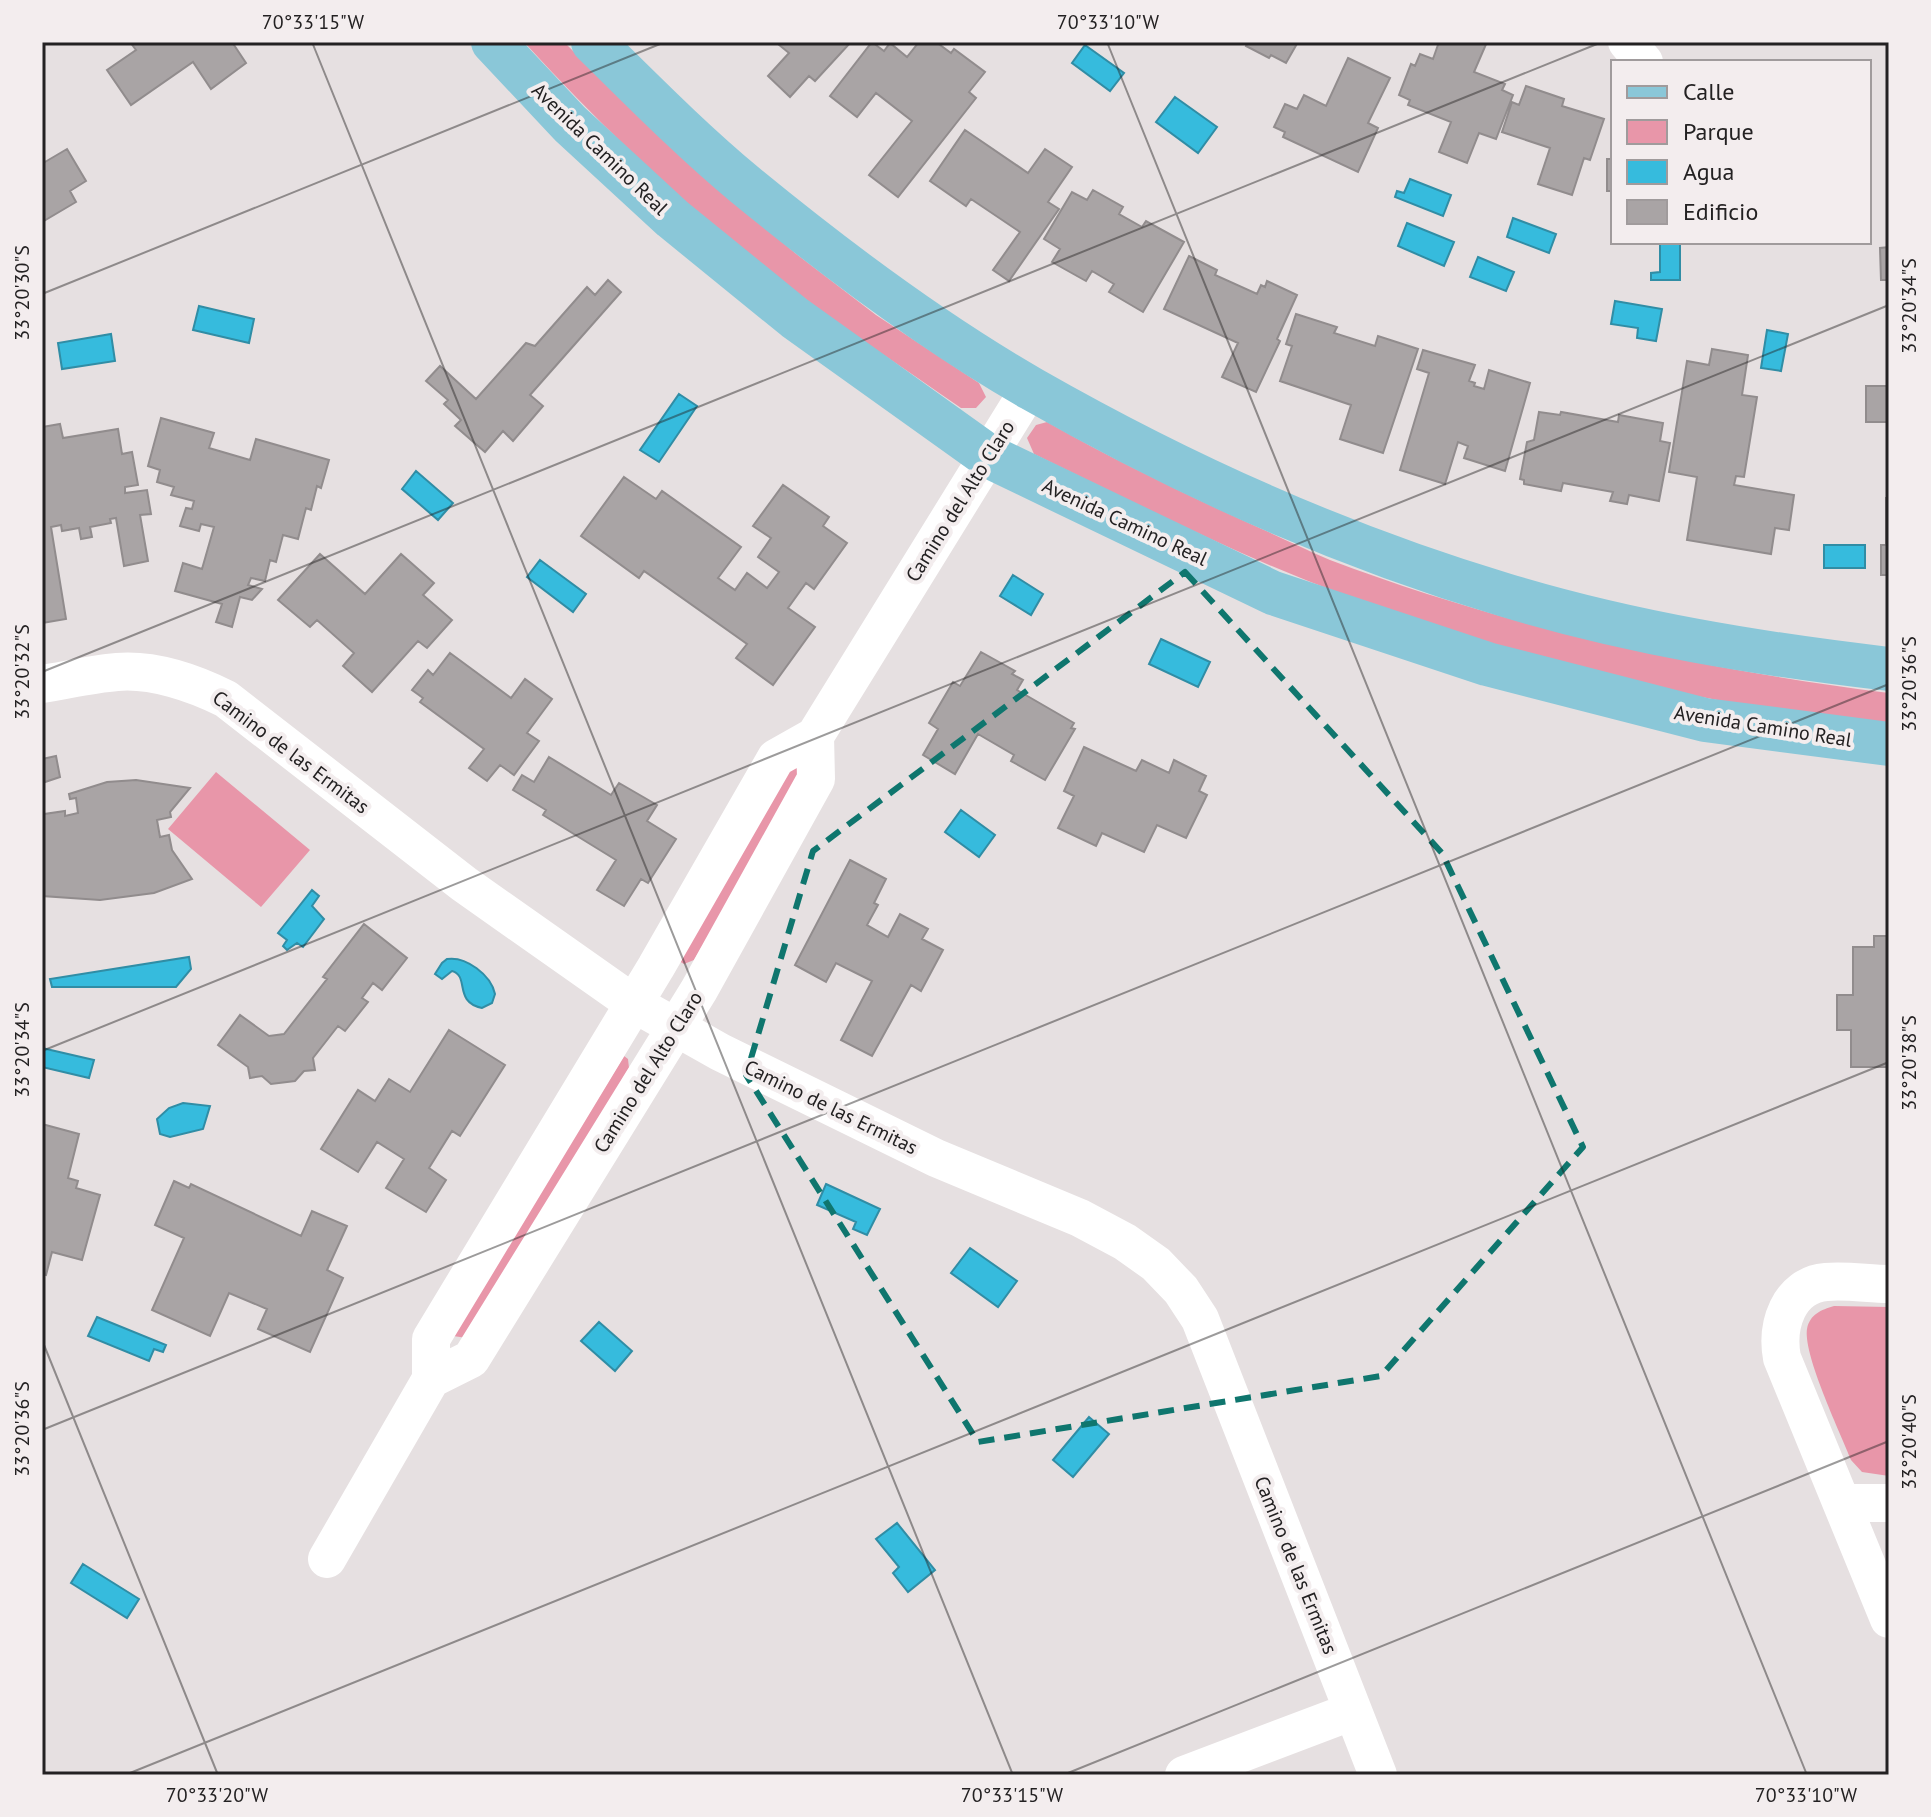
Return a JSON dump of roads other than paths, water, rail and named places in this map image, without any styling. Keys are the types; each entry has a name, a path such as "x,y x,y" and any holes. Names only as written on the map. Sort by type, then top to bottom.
{"main road":[{"name":"Avenida Camino Real","path":"493,42 570,124 672,218 795,318 988,456 1273,593 1487,664 1705,720 1889,744"},
{"path":"593,42 655,104 741,182 829,251 942,332 1030,388 1145,450 1301,521 1406,562 1507,596 1652,632 1784,657 1889,669"}],"street":[{"path":"1627,42 1642,60"},
{"name":"Camino del Alto Claro","path":"815,736 816,779 699,990 471,1359 431,1379 431,1339 776,758 815,736 1030,388"},
{"name":"Camino de las Ermitas","path":"42,684 120,671 199,685 226,699 464,884 633,1003 720,1052 936,1158 1080,1218 1125,1242 1156,1264 1173,1281 1200,1319 1378,1775"},
{"path":"1889,1284 1825,1282 1813,1285 1792,1301 1779,1328 1782,1358 1889,1619"},
{"path":"327,1559 431,1379"},
{"path":"1844,1503 1889,1503"},
{"path":"1184,1775 1353,1711"}],"water":[{"path":"1085,45 1124,73 1110,91 1072,63"},
{"path":"1175,97 1217,127 1198,153 1156,122"},
{"path":"1410,179 1451,195 1443,216 1395,197 1397,191 1404,193"},
{"path":"1513,218 1556,234 1549,253 1507,237"},
{"path":"1407,223 1454,242 1444,266 1398,246"},
{"path":"1660,244 1680,244 1680,280 1651,280 1651,273 1660,272"},
{"path":"1478,257 1514,272 1506,291 1470,277"},
{"path":"1615,301 1662,309 1656,341 1637,338 1638,328 1611,324"},
{"path":"199,306 254,319 249,343 193,330"},
{"path":"1767,330 1788,334 1781,371 1761,368"},
{"path":"111,334 115,361 62,369 58,343"},
{"path":"679,394 697,406 659,462 640,450"},
{"path":"416,471 453,503 438,520 402,489"},
{"path":"1824,545 1865,545 1865,568 1824,568"},
{"path":"540,560 586,594 573,612 527,577"},
{"path":"1013,575 1043,594 1031,615 1000,596"},
{"path":"1161,639 1210,662 1198,687 1149,664"},
{"path":"961,810 995,835 979,857 945,832"},
{"path":"312,890 319,896 312,906 324,919 303,947 297,943 287,950 283,946 287,940 278,933"},
{"path":"189,957 191,969 176,987 52,987 50,979"},
{"path":"447,959 477,968 493,987 495,994 492,1003 482,1008 473,1005 465,995 457,974 452,971 442,979 435,974"},
{"path":"42,1048 94,1060 89,1078 42,1067"},
{"path":"183,1103 210,1106 203,1129 170,1137 160,1134 157,1119 169,1108"},
{"path":"826,1184 880,1209 867,1235 853,1229 856,1222 817,1205"},
{"path":"970,1248 1017,1281 998,1307 951,1273"},
{"path":"97,1317 166,1345 163,1352 154,1349 149,1361 88,1336"},
{"path":"599,1322 632,1351 615,1371 581,1341"},
{"path":"1089,1417 1109,1434 1073,1477 1053,1460"},
{"path":"897,1523 935,1570 908,1592 893,1573 899,1567 876,1539"},
{"path":"83,1564 139,1599 127,1618 71,1583"}]}
